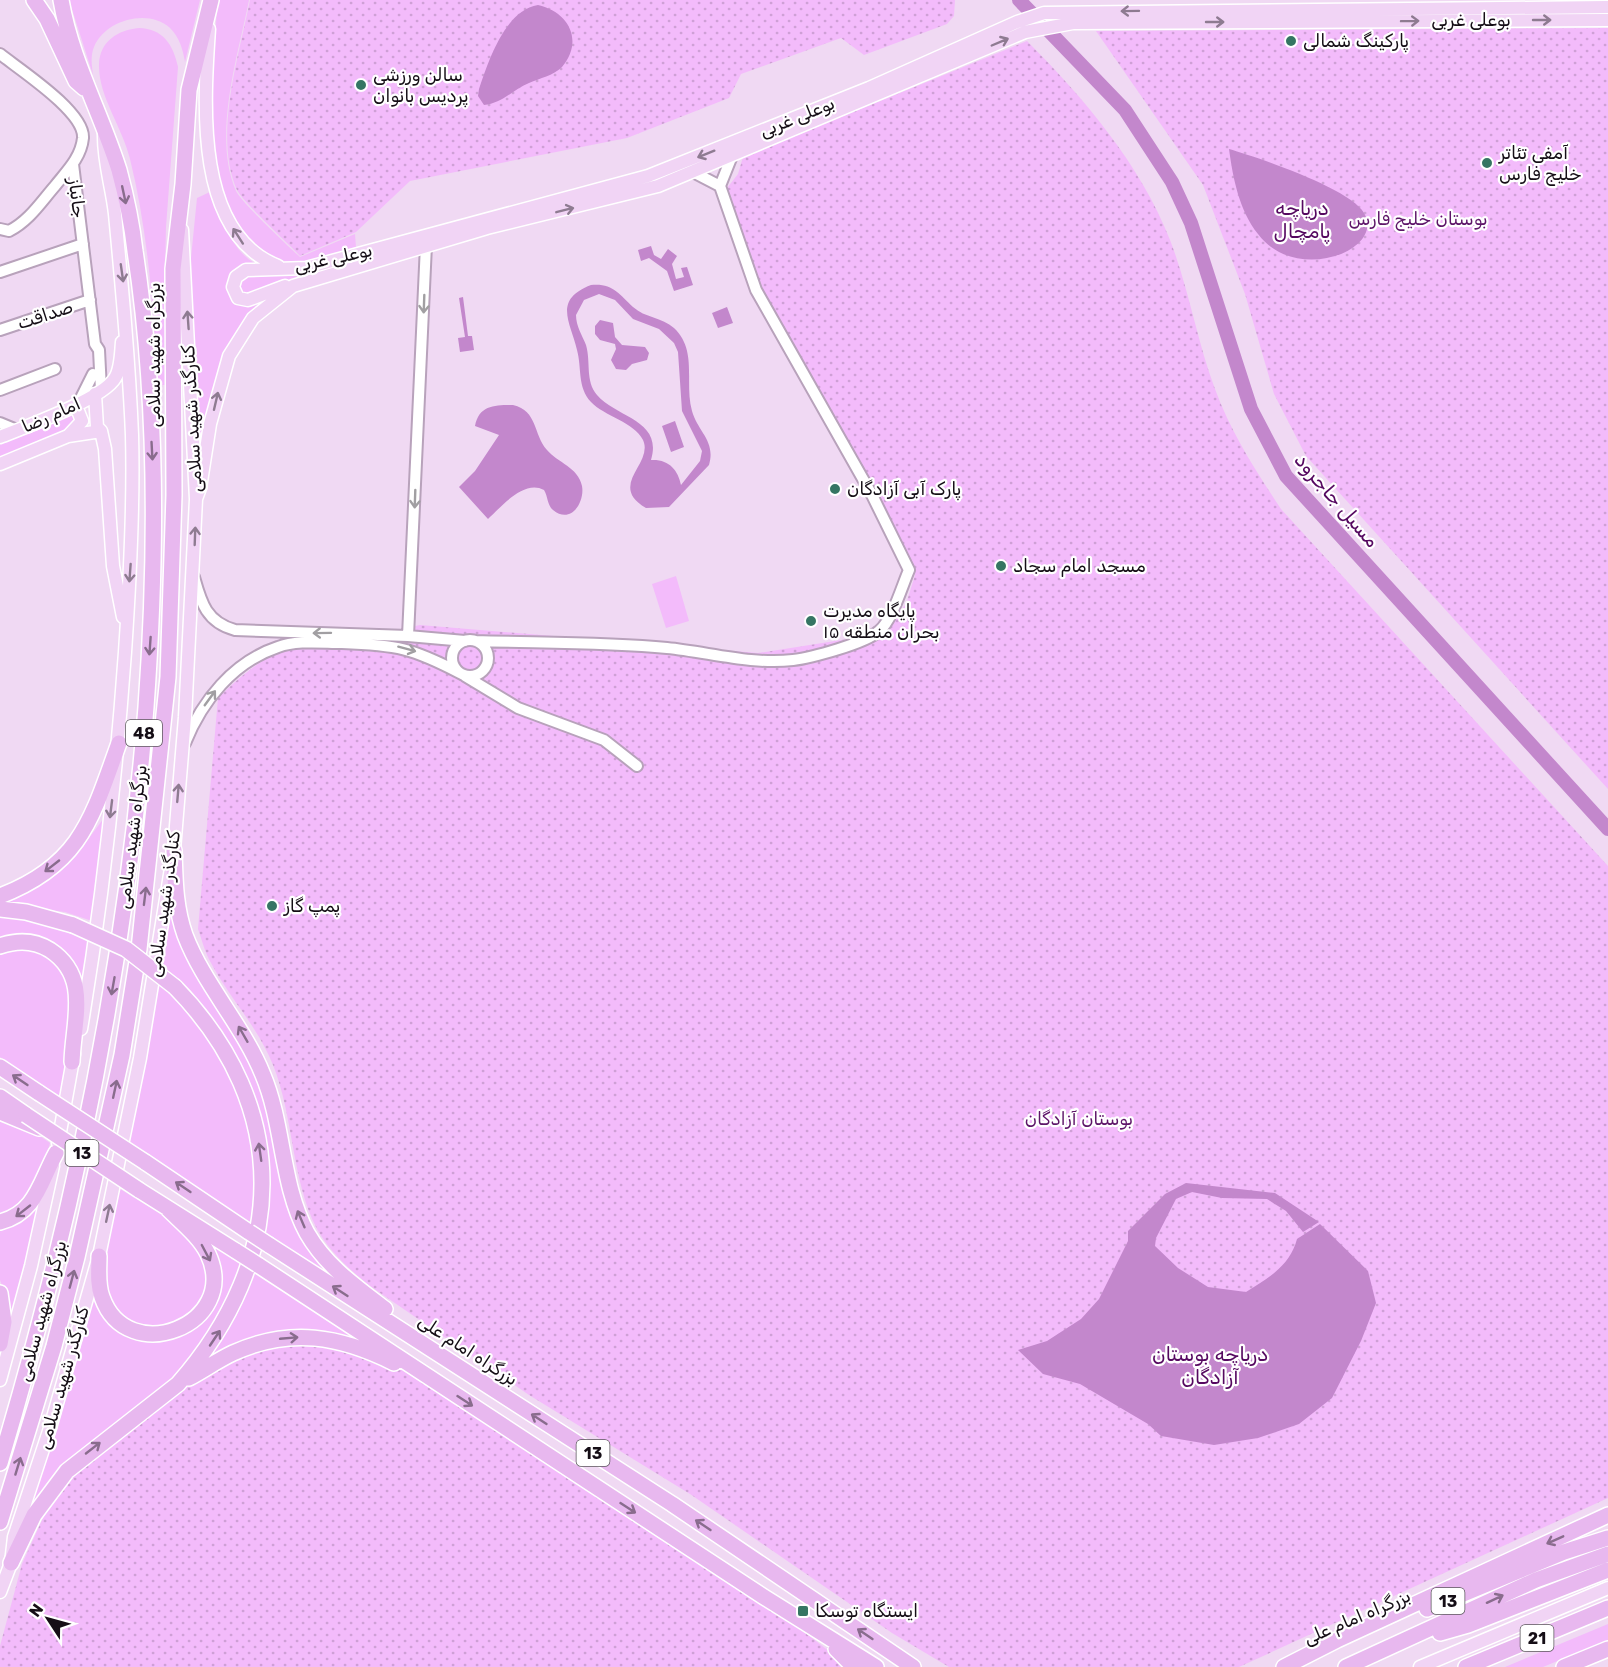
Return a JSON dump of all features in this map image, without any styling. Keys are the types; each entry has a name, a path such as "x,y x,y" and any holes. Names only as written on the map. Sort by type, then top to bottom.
{"highway":[{"path":"34,0 47,19 76,81 88,92"},
{"name":"بزرگراه شهید سلامی","path":"0,1463 62,1230 96,1085 129,875 143,740 152,615 154,477 149,393 135,247 119,170 88,92 62,0"},
{"name":"بزرگراه شهید سلامی","path":"0,1522 54,1346 77,1257 122,1055 139,949 168,677 174,495 173,269 188,131 189,90 211,2"},
{"path":"0,897 50,868 71,850 86,829 119,743"},
{"path":"174,850 178,908 185,935 263,1075 277,1115 296,1206 307,1232 331,1266 448,1360"},
{"path":"0,909 26,912 73,925 126,950 175,987 210,1028 236,1070 256,1127 262,1185 258,1227 241,1288 217,1335 178,1384"},
{"path":"0,946 20,941 35,943 58,956 70,970 75,979 78,998 72,1062"},
{"name":"بزرگراه امام علی","path":"0,1067 249,1232 672,1504 913,1667"},
{"name":"13","path":"0,1097 52,1134 258,1265 876,1667"},
{"path":"0,1112 52,1134"},
{"path":"0,1222 20,1214 33,1202 56,1153"},
{"path":"99,1256 99,1287 105,1304 115,1318 138,1332 147,1334 171,1333 184,1327 200,1315 209,1299 213,1270 204,1248 168,1209"},
{"path":"0,1293 4,1322 0,1344"},
{"path":"11,1563 34,1515 67,1471 81,1457 178,1384 233,1353 253,1345 301,1337 328,1338 357,1346 434,1381"},
{"path":"1286,1667 1336,1640 1608,1514"},
{"name":"بزرگراه امام علی","path":"1286,1667 1564,1552 1608,1538"},
{"name":"13","path":"1346,1667 1536,1580 1608,1554"},
{"path":"1391,1647 1468,1625 1608,1570"},
{"name":"21","path":"1466,1667 1608,1608"},
{"path":"822,1633 854,1667"},
{"name":"21","path":"1564,1667 1608,1648"}],"main road":[{"name":"بوعلی غربی","path":"211,2 207,97 208,144 213,183 229,220 246,247 260,258 285,269 306,268 648,176 869,88 1036,15 1058,11 1462,4 1608,7"},
{"name":"بوعلی غربی","path":"196,499 200,488 210,424 229,356 253,318 292,286 426,245 639,191 693,172 1037,28 1608,20"},
{"path":"0,1380 31,1266 56,1153 72,1062 80,1037 96,940 119,743 133,539 132,436 126,314 114,208 103,155 104,132"},
{"name":"کنارگذر شهید سلامی","path":"0,1592 11,1563 14,1537 50,1428 99,1256 140,1058 174,850 196,499 180,197"},
{"path":"285,269 246,270 236,277 234,292 238,298 248,300 278,288 292,286"},
{"path":"116,378 126,314"},
{"name":"امام رضا","path":"0,437 75,406 116,378"},
{"path":"98,392 109,495 113,566 126,632"},
{"path":"68,436 82,422 75,406"},
{"name":"امام رضا","path":"0,464 68,436 101,431"},
{"path":"1420,1667 1608,1587"}],"street":[{"name":"جانباز","path":"0,54 71,112 81,125 83,137 73,164 95,344 92,349 98,392"},
{"path":"193,574 207,614 227,628 470,641 631,645 762,660 793,660 822,654 879,632 887,621 909,570 872,495 756,290 720,186 732,156"},
{"path":"0,229 9,231 22,225 73,164"},
{"path":"693,172 720,186"},
{"path":"0,272 83,244"},
{"path":"408,636 426,245"},
{"name":"صداقت","path":"0,330 90,300"},
{"path":"0,390 55,369"},
{"path":"75,406 97,372 116,378"},
{"path":"0,423 17,430"},
{"path":"470,641 488,652 488,664 476,675 463,675 453,664 453,653 470,641"},
{"path":"182,749 194,722 219,685 242,666 277,647 317,643 387,645 429,656 518,708 604,740 637,766"}],"green space":[{"path":"69,0 200,0 185,62 180,44 170,28 161,22 139,18 117,24 100,38 92,54 93,75"},
{"path":"219,0 249,0 229,96 227,121 226,146 229,169 236,191 255,214 300,257 355,234 356,247 312,262 285,263 262,254 244,236 230,212 220,183 209,123 209,72 215,45"},
{"path":"250,0 955,0 954,16 947,24 864,55 841,38 741,74 729,98 627,138 410,181 356,232 300,256 241,196 230,169 227,145 230,96"},
{"path":"139,28 155,31 166,39 178,67 166,227 164,316 176,504 166,379 165,385 157,385 146,243 127,147 102,88 99,64 103,49 112,38 124,31"},
{"name":"بوستان خلیج فارس","path":"1608,28 1608,789 1306,456 1274,394 1245,294 1203,185 1096,31"},
{"name":"بوستان آزادگان","path":"1027,41 1069,85 1109,133 1158,212 1183,277 1203,352 1221,405 1245,451 1281,509 1608,866 1608,1498 1239,1667 949,1667 892,1633 690,1494 529,1395 370,1286 341,1260 317,1229 302,1190 285,1106 273,1065 260,1038 211,963 198,929 218,698 249,670 274,654 287,649 313,647 420,625 758,653 854,638 887,627 906,604 915,575 819,390 755,275 727,188 738,174 743,157"},
{"path":"212,191 233,242 247,258 256,264 241,268 236,300 281,290 221,363 204,437 198,487 188,288 197,198"},
{"path":"327,268 251,295 242,295 238,282 244,274"},
{"path":"71,414 77,420 67,431 0,459 0,442"},
{"path":"676,576 689,621 666,628 652,584"},
{"path":"107,814 92,921 65,912 0,904 31,888 74,858"},
{"path":"172,899 257,1071 295,1215 380,1309 261,1233 247,1085 158,968"},
{"path":"0,917 22,918 92,937 77,1034 62,955 0,942"},
{"path":"31,946 69,973 72,1033 60,1097 0,1057 0,949"},
{"path":"157,976 177,995 233,1074 256,1152 254,1228 126,1140"},
{"path":"0,1116 25,1126 50,1143 37,1190 0,1220"},
{"path":"117,1187 159,1213 195,1242 211,1284 193,1318 144,1330 112,1311 101,1272"},
{"path":"43,1199 8,1330 5,1294 0,1280 0,1225"},
{"path":"185,1226 245,1264 192,1363 20,1533 97,1266 120,1325 174,1335 217,1286"},
{"path":"252,1268 384,1352 198,1367"},
{"path":"303,1339 396,1366 790,1621 830,1652 845,1667 0,1667 0,1646 22,1564 49,1505 69,1479 170,1396 229,1357"},
{"path":"1608,1624 1608,1640 1543,1667 1505,1667"}],"water":[{"path":"538,5 558,14 570,29 572,47 569,57 555,73 523,86 496,102 484,105 478,96 479,89 499,39 516,16"},
{"name":"دریاچه پامچال","path":"1229,149 1323,184 1356,204 1364,213 1367,227 1362,239 1350,249 1334,256 1314,260 1294,257 1274,249 1258,234 1246,215 1235,182"},
{"path":"651,246 654,255 661,259 668,249 677,256 672,264 676,279 684,277 681,268 687,267 693,285 674,291 667,271 649,258 641,261 638,250"},
{"path":"591,285 610,288 638,311 674,328 686,347 692,411 708,443 711,457 709,465 669,507 646,508 635,499 631,491 631,483 643,458 645,449 643,440 633,428 591,402 584,390 567,313 568,305 579,291","holes":["599,294 615,300 633,319 659,329 674,343 678,352 682,411 702,451 700,461 681,485 672,466 663,461 651,460 653,447 650,436 644,428 606,403 593,390 586,345 578,327 576,315 584,300"]},
{"path":"463,297 468,336 472,336 474,350 460,352 458,338 465,337 459,298"},
{"path":"727,307 733,323 718,328 712,313"},
{"path":"600,320 613,323 615,337 622,345 645,347 649,353 647,360 632,364 626,370 616,369 611,360 616,349 615,344 600,340 595,334 595,326"},
{"path":"513,405 527,412 547,450 572,470 580,480 581,499 579,505 571,513 560,514 553,510 544,490 529,488 513,496 488,519 459,487 475,471 499,435 475,426 480,414 494,406"},
{"path":"675,421 684,447 671,452 662,426"},
{"name":"دریاچه بوستان آزادگان","path":"1186,1183 1275,1193 1319,1222 1303,1232 1286,1211 1267,1199 1222,1198 1192,1192 1176,1199 1156,1238 1155,1246 1178,1268 1208,1287 1246,1292 1284,1264 1297,1239 1320,1224 1368,1271 1376,1303 1361,1341 1332,1398 1299,1424 1258,1438 1214,1445 1161,1436 1148,1424 1080,1384 1043,1374 1018,1350 1047,1341 1081,1319 1099,1299 1128,1241 1128,1231 1165,1194"}],"waterway":[{"name":"مسیل جاجرود","path":"1019,0 1125,110 1172,182 1191,223 1251,409 1286,476 1608,829"}],"place":[{"name":"پارکینگ شمالی","path":"1291,41"},
{"name":"سالن ورزشی پردیس بانوان","path":"361,85"},
{"name":"آمفی تئاتر خلیج فارس","path":"1487,163"},
{"name":"پارک آبی آزادگان","path":"835,489"},
{"name":"مسجد امام سجاد","path":"1001,566"},
{"name":"پایگاه مدیرت بحران منطقه ۱۵","path":"811,621"},
{"name":"پمپ گاز","path":"272,906"},
{"name":"ایستگاه توسکا","path":"803,1611"}]}
